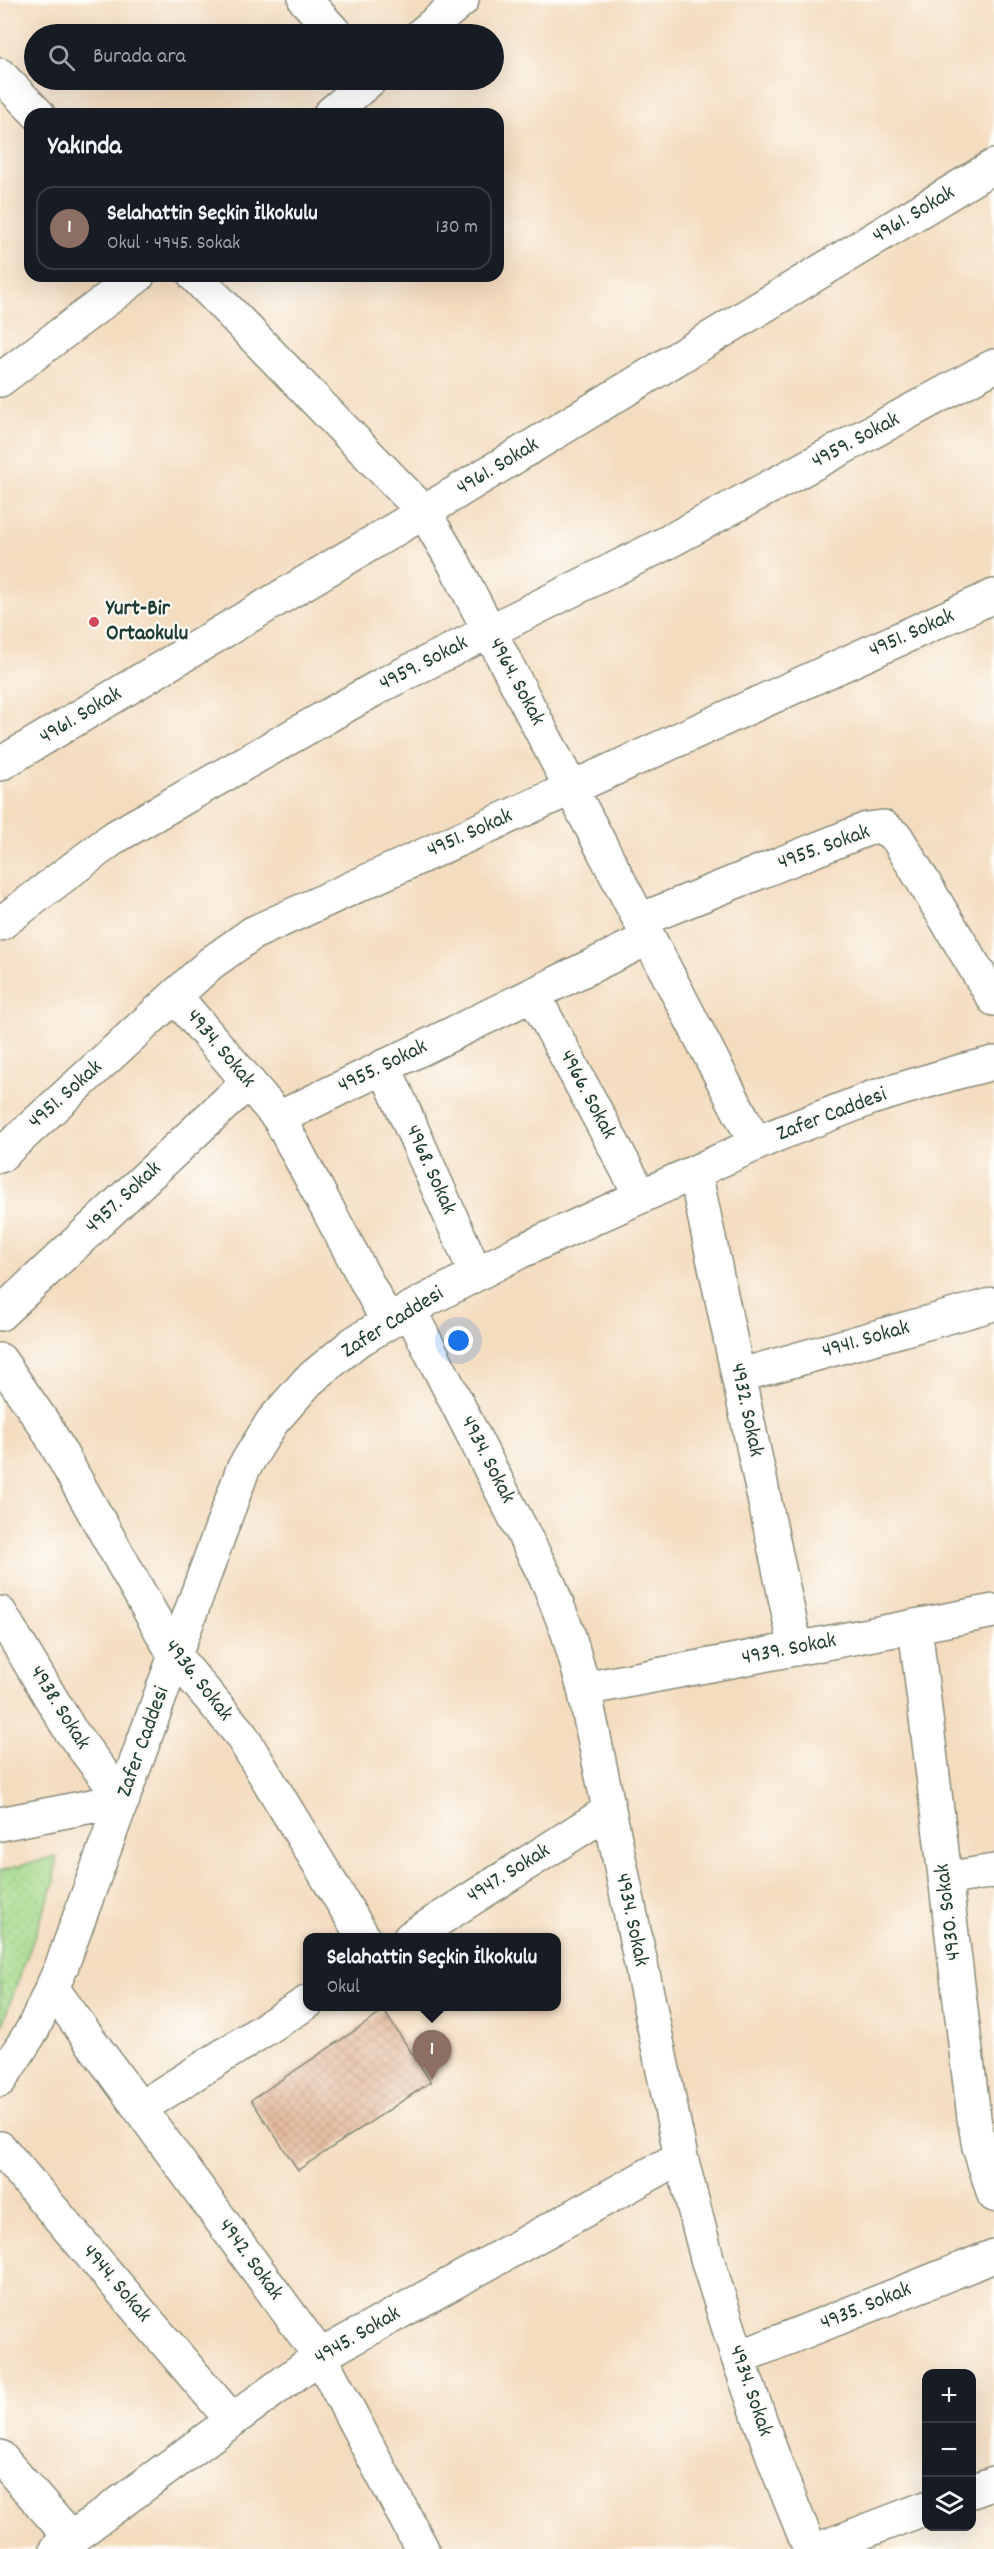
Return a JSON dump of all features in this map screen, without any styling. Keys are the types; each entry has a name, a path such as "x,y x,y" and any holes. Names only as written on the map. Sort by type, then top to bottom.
{"street":[{"path":"305,0 327,24"},
{"path":"434,24 462,0"},
{"path":"0,75 32,108"},
{"path":"337,108 358,90"},
{"name":"4961. Sokak","path":"0,764 424,512 994,166"},
{"path":"0,380 130,282"},
{"name":"4964. Sokak","path":"201,282 424,512 454,563 756,1144"},
{"name":"4959. Sokak","path":"0,924 114,837 382,685 666,543 994,366"},
{"name":"4951. Sokak","path":"0,1156 212,963 253,933 994,597"},
{"name":"4955. Sokak","path":"279,1118 533,994 644,929 867,829 883,827 897,838 994,999"},
{"name":"4966. Sokak","path":"533,994 641,1197"},
{"name":"4934. Sokak","path":"175,996 279,1118 399,1316 549,1584 568,1633 584,1689 681,2157 708,2262 738,2358 778,2470 810,2549"},
{"name":"Zafer Caddesi","path":"0,2080 33,2030 91,1891 243,1469 272,1422 308,1381 354,1343 399,1316 519,1252 756,1144 871,1098 958,1072 994,1064"},
{"name":"4968. Sokak","path":"384,1066 476,1274"},
{"name":"4957. Sokak","path":"0,1314 248,1082"},
{"name":"4932. Sokak","path":"695,1172 796,1649"},
{"name":"4941. Sokak","path":"738,1376 994,1304"},
{"name":"4936. Sokak","path":"0,1360 46,1427 175,1656 241,1735 360,1933"},
{"name":"4939. Sokak","path":"584,1689 994,1611"},
{"name":"4938. Sokak","path":"0,1613 70,1730 123,1800"},
{"name":"4930. Sokak","path":"915,1626 974,2118 979,2147 994,2195"},
{"path":"0,1824 123,1800"},
{"name":"4947. Sokak","path":"418,1933 609,1811"},
{"path":"945,1879 994,1871"},
{"name":"4942. Sokak","path":"52,1988 320,2356 422,2549"},
{"path":"140,2108 303,2005"},
{"name":"4944. Sokak","path":"0,2148 232,2420"},
{"name":"4945. Sokak","path":"64,2543 320,2356 681,2157"},
{"name":"4935. Sokak","path":"738,2358 994,2256"},
{"path":"0,2457 64,2543"},
{"path":"976,2490 994,2483"},
{"path":"819,2549 922,2510"}],"green space":[{"path":"56,1856 55,1881 0,2030 0,1871"}],"building":[{"path":"384,2011 431,2082 298,2170 251,2100"}],"place":[{"name":"Yurt-Bir Ortaokulu","path":"94,622"},
{"name":"Selahattin Seçkin İlkokulu","path":"432,2080"}]}
